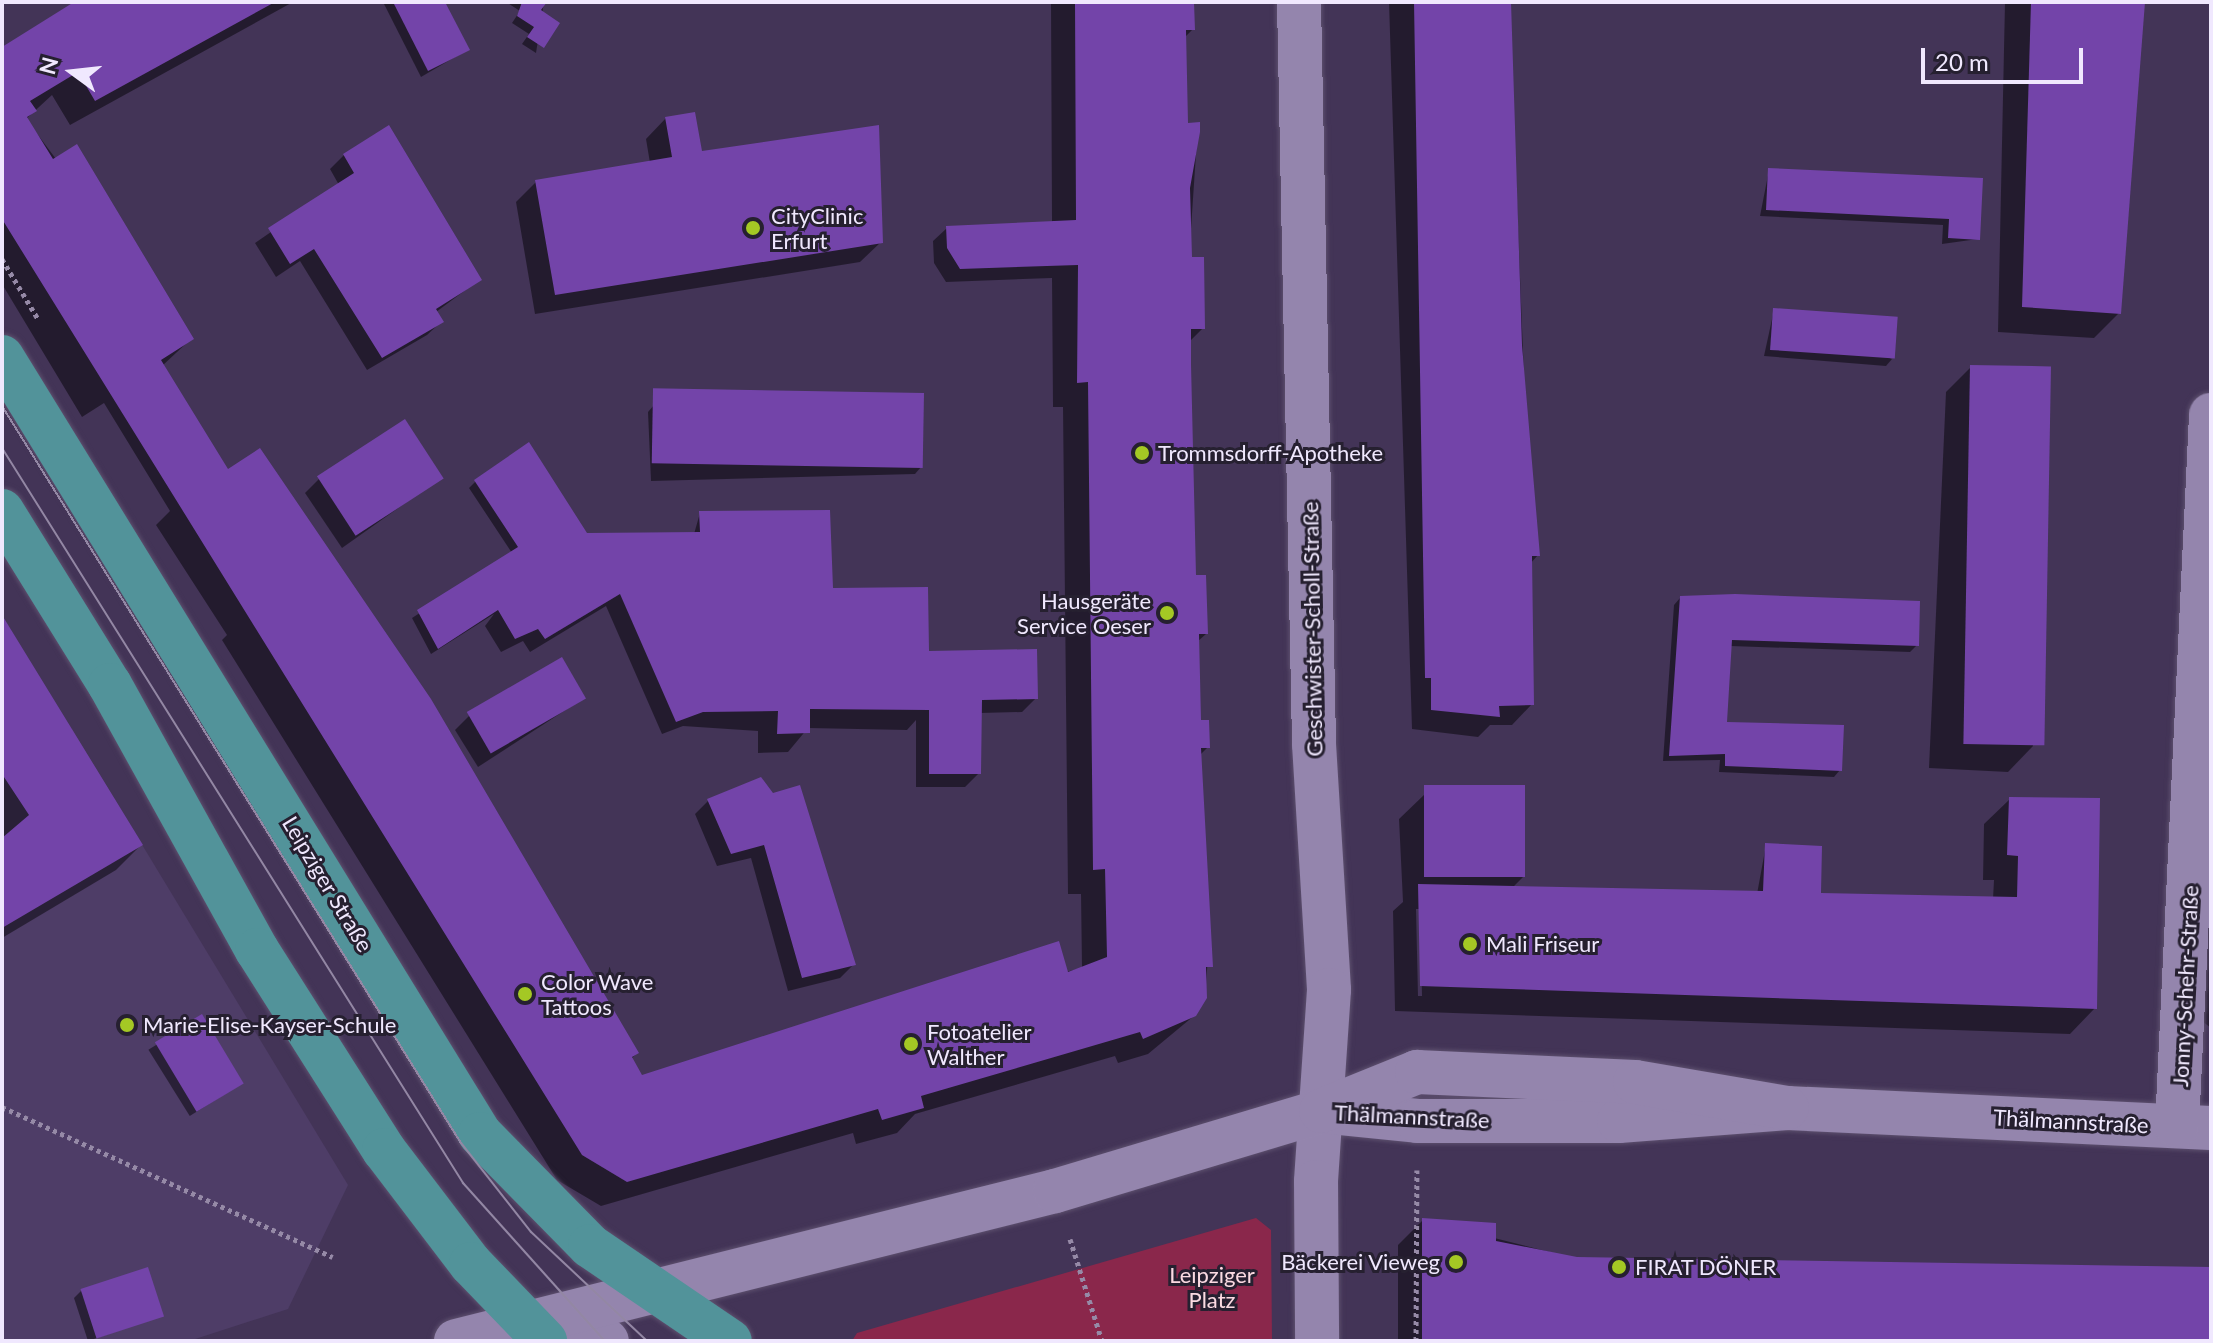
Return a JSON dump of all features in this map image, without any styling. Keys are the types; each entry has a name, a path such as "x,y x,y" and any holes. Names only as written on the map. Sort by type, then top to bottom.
{"main road":[{"name":"Leipziger Straße","path":"2,357 480,1134 590,1246 730,1341"},
{"path":"2,511 110,685 257,950 384,1150 536,1332"}],"street":[{"name":"Geschwister-Scholl-Straße","path":"1299,2 1314,744 1329,990 1321,1111"},
{"name":"Jonny-Schehr-Straße","path":"2194,1127 2211,415"},
{"name":"Thälmannstraße","path":"1321,1111 1417,1072 1635,1082 1787,1108 2194,1127"},
{"name":"Thälmannstraße","path":"1321,1111 1417,1121 1619,1121 1787,1108"},
{"path":"536,1332 657,1293 1055,1191 1321,1111 1317,1341"},
{"path":"469,1338 536,1332 607,1341"}],"path":[{"path":"2,1107 333,1257"},
{"path":"1416,1341 1417,1121"},
{"path":"1055,1191 1102,1341"}],"shaded area":[{"name":"Marie-Elise-Kayser-Schule","path":"72,729 348,1185 288,1309 189,1341 2,1341 2,774"}],"green space":[{"name":"Leipziger Platz","path":"1256,1218 1271,1230 1272,1341 852,1341 857,1333"}],"building":[{"path":"74,2 275,2 95,101 78,72 30,101 37,111 27,117 53,159 77,144 194,339 161,360 228,469 260,448 431,699 639,1053 632,1057 642,1075 1059,941 1068,972 1107,957 1105,869 1093,870 1088,382 1077,383 1078,265 960,269 947,248 946,226 1076,220 1075,2 1194,2 1195,30 1186,30 1188,123 1200,122 1190,188 1192,257 1204,257 1205,329 1191,329 1191,364 1196,575 1206,575 1208,634 1199,634 1201,720 1209,720 1210,748 1201,748 1213,967 1206,967 1207,998 1196,1016 1143,1039 1140,1032 921,1096 924,1108 882,1120 878,1109 627,1182 582,1155 2,219 2,47"},
{"path":"393,2 445,2 470,50 428,71"},
{"path":"522,2 547,2 541,10 560,23 544,48 527,37 534,27 517,16"},
{"path":"1414,2 1511,2 1522,345 1540,556 1532,556 1534,705 1499,706 1500,717 1431,710 1431,678 1425,678"},
{"path":"2031,2 2145,2 2121,314 2022,307"},
{"path":"695,112 702,151 879,125 883,243 555,295 535,180 672,157 665,117"},
{"path":"389,125 482,280 436,309 444,322 382,358 314,249 290,264 268,228 354,173 343,154"},
{"path":"1768,168 1983,178 1980,240 1948,238 1949,219 1766,210"},
{"path":"1773,308 1898,317 1895,359 1770,350"},
{"path":"1970,365 2051,366 2044,745 1963,744"},
{"path":"653,388 924,393 923,468 652,463"},
{"path":"405,419 444,479 356,536 317,476"},
{"path":"529,442 587,533 700,532 699,511 830,510 833,588 928,587 929,651 1037,649 1038,699 982,700 981,774 929,774 929,710 810,709 810,733 777,734 778,711 703,712 676,722 620,594 545,639 538,629 515,639 498,610 438,649 417,610 518,547 474,480"},
{"path":"1735,594 1920,601 1919,646 1732,640 1727,722 1844,725 1842,771 1725,766 1725,754 1669,756 1680,596"},
{"path":"2,615 143,845 2,928 2,838 29,815 2,774"},
{"path":"562,657 586,699 491,754 467,712"},
{"path":"761,777 773,793 800,785 856,965 802,978 764,845 731,854 707,799"},
{"path":"1424,785 1525,785 1525,877 1424,877"},
{"path":"2009,797 2100,798 2097,1009 1420,986 1418,884 1763,891 1765,843 1822,846 1821,893 2017,897 2018,856 2007,855"},
{"path":"202,1014 244,1083 197,1112 155,1042"},
{"path":"1422,1218 1496,1223 1496,1241 1577,1257 2211,1267 2211,1341 1422,1341"},
{"path":"148,1267 164,1316 97,1338 80,1289"}],"tram line":[{"path":"2,406 461,1143 531,1232 647,1341"},
{"path":"2,448 463,1183 605,1341"}],"place":[{"name":"CityClinic Erfurt","path":"753,228"},
{"name":"Trommsdorff-Apotheke","path":"1142,453"},
{"name":"Hausgeräte Service Oeser","path":"1167,613"},
{"name":"Mali Friseur","path":"1470,944"},
{"name":"Color Wave Tattoos","path":"525,994"},
{"name":"Marie-Elise-Kayser-Schule","path":"127,1025"},
{"name":"Fotoatelier Walther","path":"911,1044"},
{"name":"Bäckerei Vieweg","path":"1456,1262"},
{"name":"FIRAT DÖNER","path":"1619,1267"}]}
